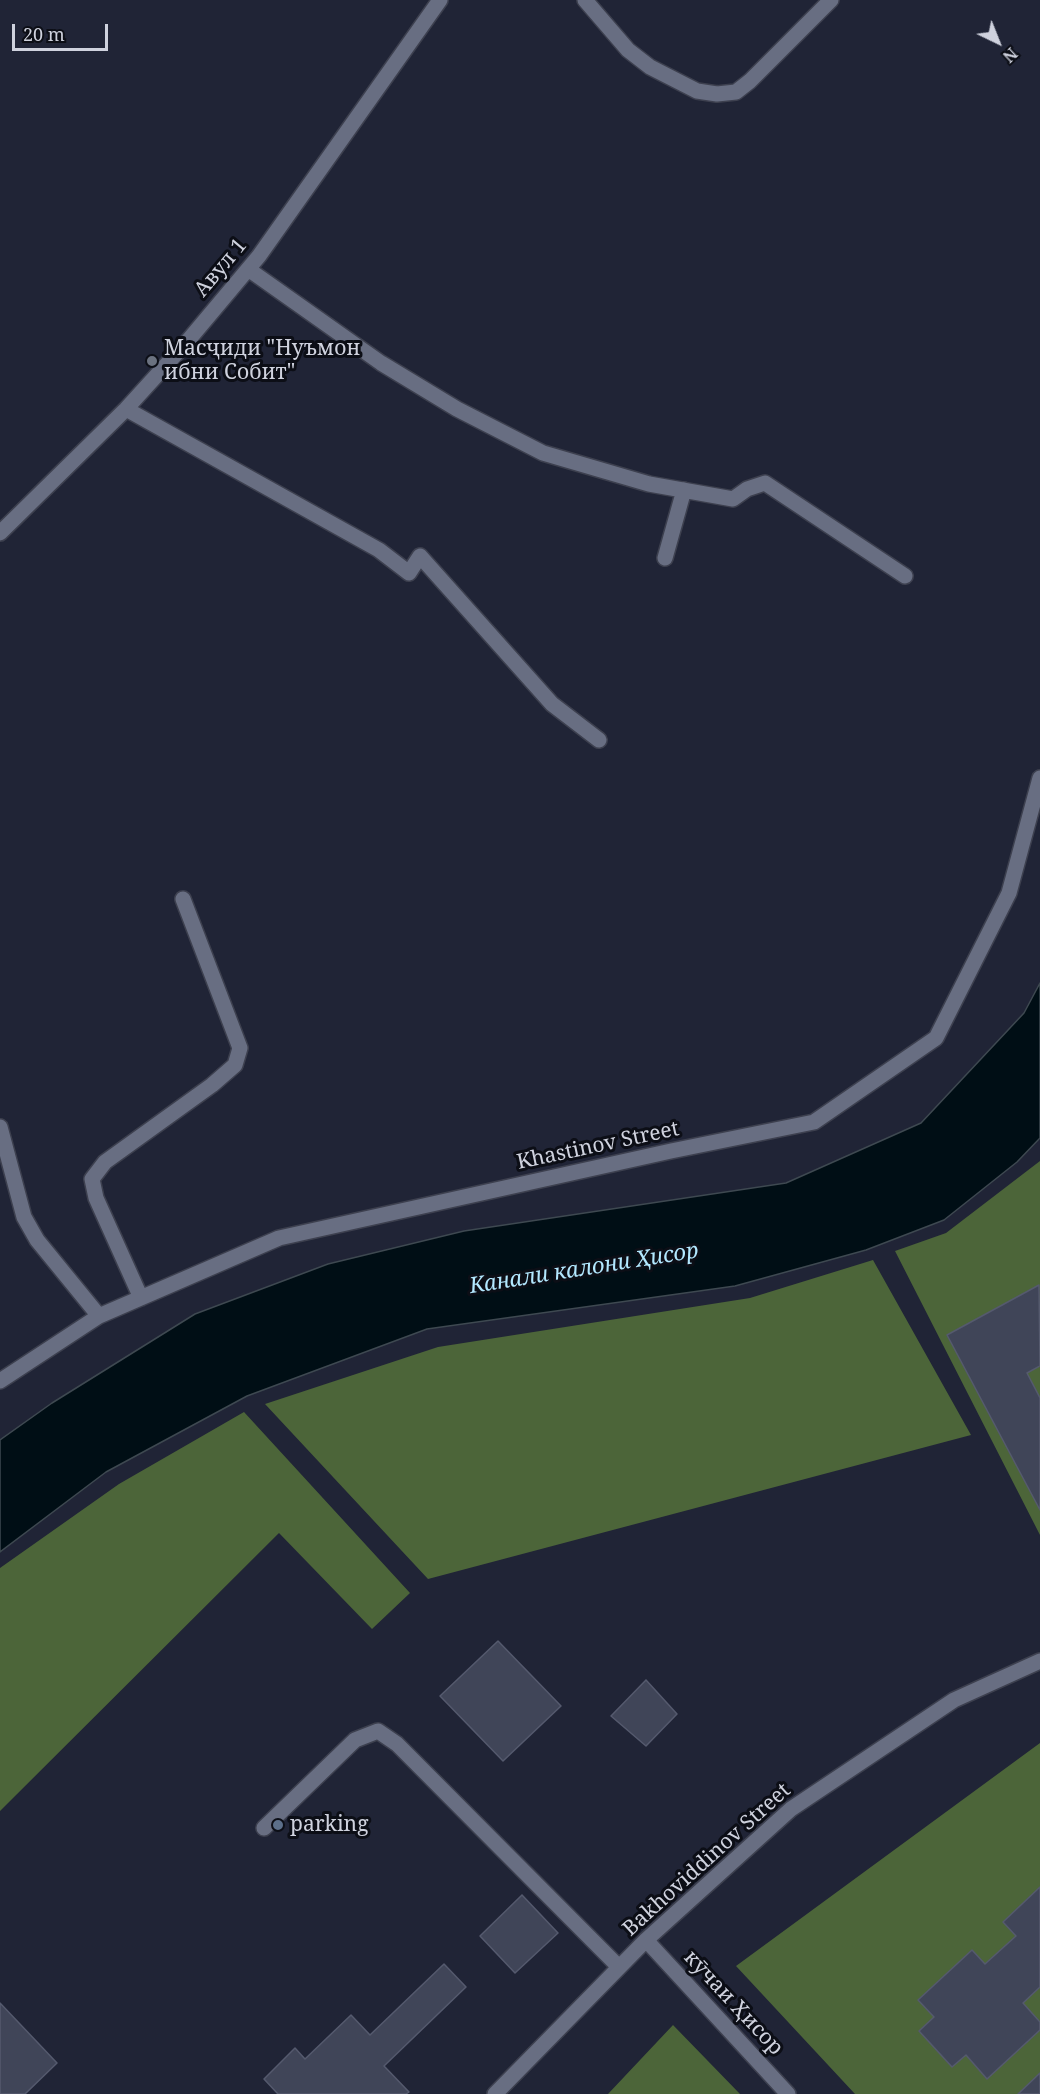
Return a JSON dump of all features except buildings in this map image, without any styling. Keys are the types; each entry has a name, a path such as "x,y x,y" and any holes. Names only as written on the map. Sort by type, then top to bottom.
{"street":[{"name":"Авул 1","path":"0,533 126,409 186,343 248,269 440,0"},
{"path":"585,0 628,50 650,67 697,91 717,94 736,92 743,87 831,0"},
{"path":"248,269 381,363 458,409 532,447 649,484 733,499 747,489 765,483 905,576"},
{"path":"126,409 379,550 409,573 420,556 552,704 599,740"},
{"path":"665,558 684,490"},
{"name":"Khastinov Street","path":"0,1381 99,1316 279,1238 671,1150 814,1122 936,1038 1010,893 1040,778"},
{"path":"141,1298 96,1198 92,1179 105,1162 212,1085 235,1065 240,1048 183,899"},
{"path":"0,1127 24,1217 37,1240 99,1316"},
{"name":"Bakhoviddinov Street","path":"495,2094 646,1940 791,1809 954,1700 1040,1661"},
{"path":"264,1828 355,1740 378,1731 397,1744 619,1967"},
{"name":"кӯчаи Ҳисор","path":"646,1940 788,2094"}],"green space":[{"path":"1040,1161 1040,1535 895,1251 946,1233"},
{"path":"873,1260 971,1435 428,1579 265,1404 438,1347 750,1298"},
{"path":"244,1412 410,1593 372,1629 279,1533 0,1811 0,1568 119,1484"},
{"path":"1040,1743 1040,2094 855,2094 736,1966"},
{"path":"673,2025 740,2094 608,2094"}],"water":[{"name":"Канали калони Ҳисор","path":"1040,983 1040,1138 1017,1162 944,1220 866,1250 735,1286 427,1329 247,1396 106,1472 0,1552 0,1440 52,1403 195,1314 328,1264 464,1231 786,1183 921,1123 1024,1013"}],"place":[{"name":"Масҷиди \"Нуъмон ибни Собит\"","path":"152,361"},
{"name":"parking","path":"278,1825"}]}
